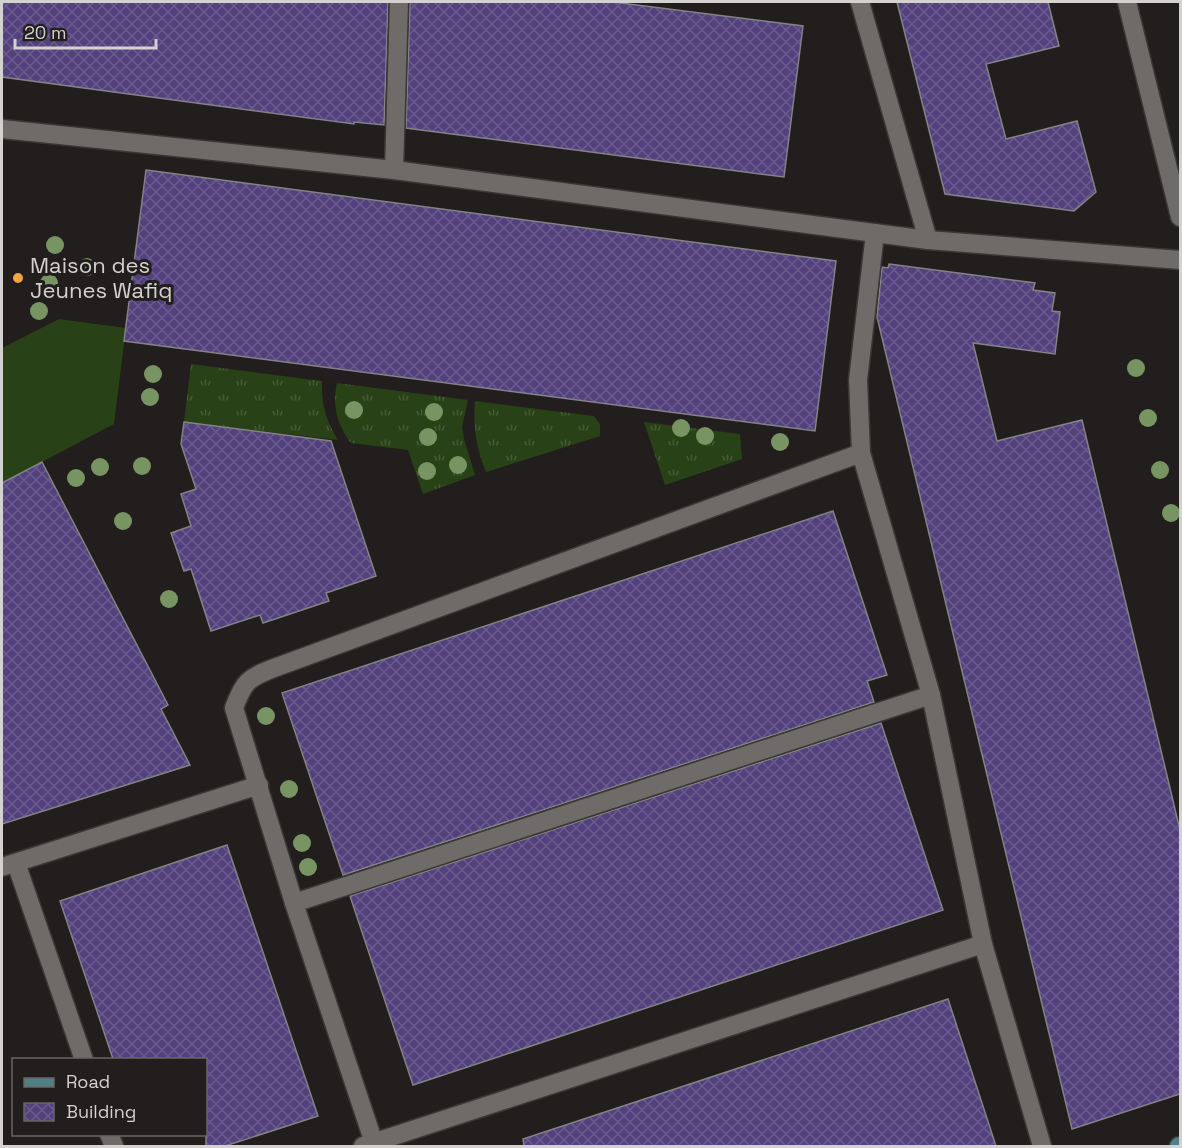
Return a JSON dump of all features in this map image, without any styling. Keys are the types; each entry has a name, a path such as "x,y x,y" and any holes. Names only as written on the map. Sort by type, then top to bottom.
{"street":[{"path":"394,170 399,2"},
{"path":"860,2 928,240"},
{"path":"1126,2 1180,217"},
{"path":"2,129 394,170 928,240 1180,260"},
{"path":"875,233 858,380 861,453 931,694 983,944 1042,1146"},
{"path":"861,453 253,676 241,688 234,708 370,1145 983,944"},
{"path":"294,903 931,694"},
{"path":"84,1058 9,865 259,784"}],"green space":[{"path":"59,319 126,328 114,424 2,483 2,348"},
{"path":"191,364 322,381 325,412 338,440 184,422"},
{"path":"337,383 468,400 462,427 475,475 423,494 408,450 351,443 342,429 337,414 335,399"},
{"path":"475,401 594,416 600,424 600,436 486,472 476,437"},
{"path":"644,422 740,434 742,459 665,485"}],"building":[{"path":"2,2 388,2 384,125 354,122 354,124 2,77"},
{"path":"410,2 613,2 803,26 784,177 406,128"},
{"path":"897,2 1048,2 1059,46 986,64 1006,139 1077,121 1096,192 1074,211 945,194"},
{"path":"146,170 836,261 815,431 124,341"},
{"path":"889,264 1035,283 1033,290 1055,293 1052,311 1060,312 1055,354 973,343 997,441 1082,420 1180,830 1180,1094 1072,1129 877,317 882,267 888,268"},
{"path":"184,422 331,441 376,576 326,593 329,601 263,623 260,615 211,631 191,569 184,571 171,533 191,526 181,494 196,489 181,444"},
{"path":"42,462 168,705 161,709 190,765 2,824 2,483"},
{"path":"833,511 887,675 867,681 874,702 343,875 282,693"},
{"path":"881,723 943,910 413,1085 350,896"},
{"path":"227,845 318,1116 225,1146 206,1146 207,1058 113,1058 60,901"},
{"path":"948,999 996,1146 524,1146 523,1139"}],"place":[{"name":"Maison des Jeunes Wafiq","path":"18,278"}]}
